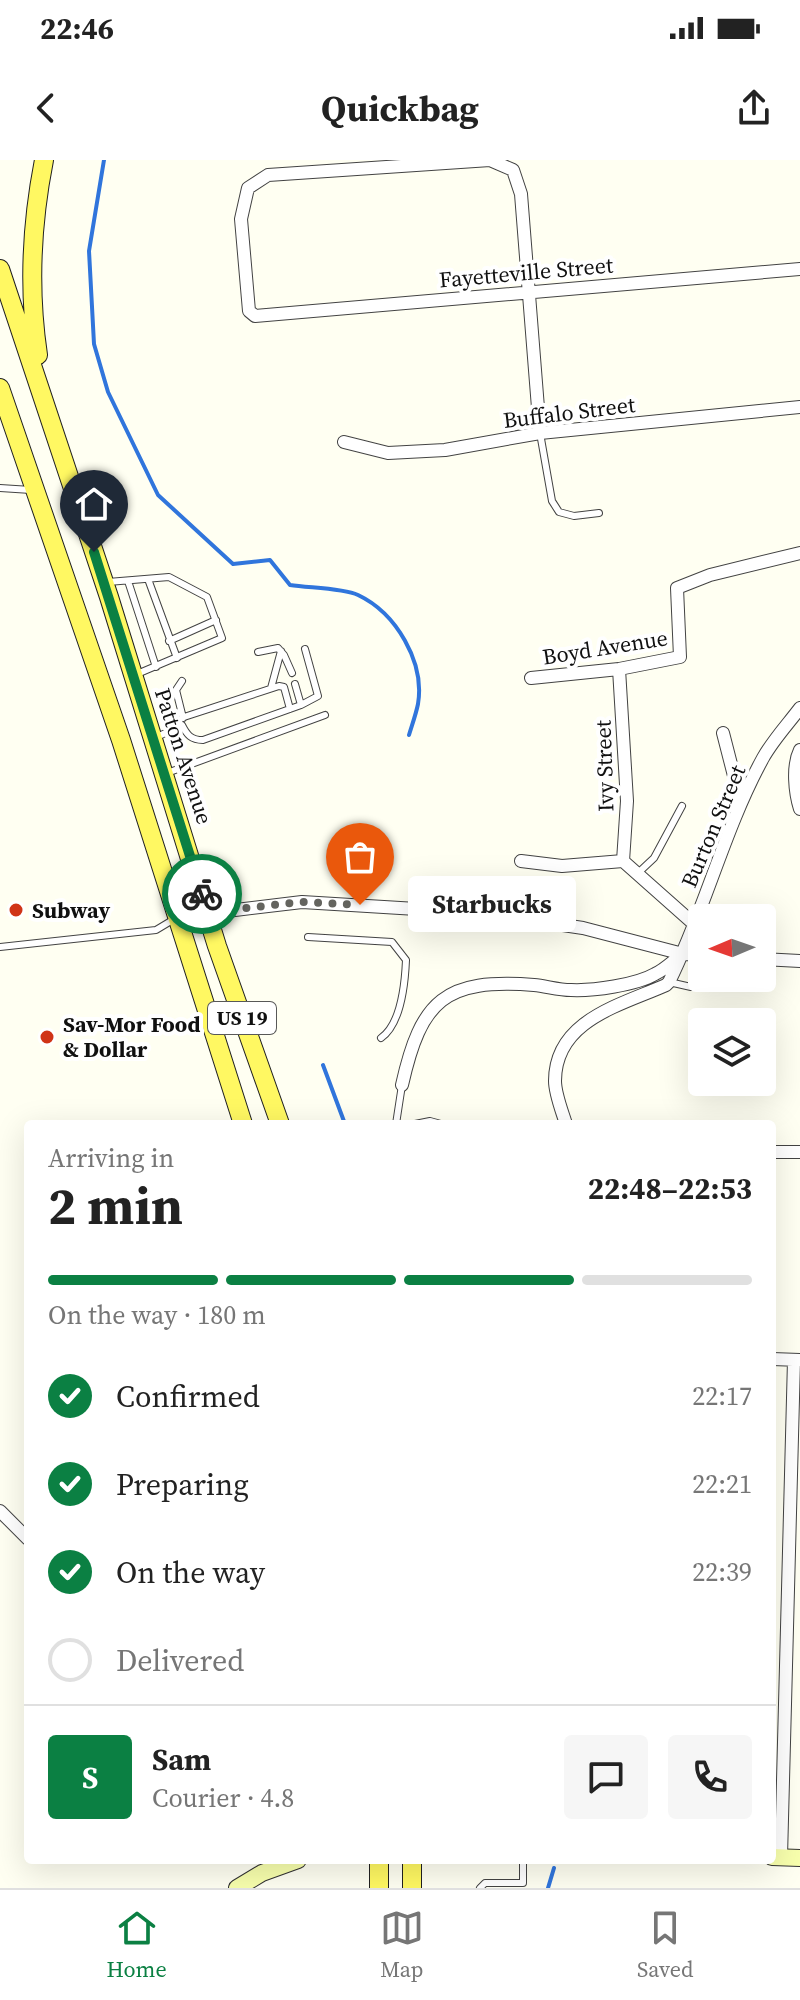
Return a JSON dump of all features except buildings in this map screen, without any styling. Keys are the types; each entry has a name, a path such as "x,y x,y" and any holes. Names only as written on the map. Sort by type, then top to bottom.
{"main road":[{"name":"Patton Avenue","path":"44,160 35,204 31,283 44,401"},
{"name":"Patton Avenue","path":"0,269 115,614 217,946 279,1120"},
{"name":"US 19","path":"0,388 4,415 35,491 121,740 242,1120"},
{"path":"379,1864 379,1888"},
{"path":"412,1864 412,1888"}],"street":[{"name":"Fayetteville Street","path":"527,292 521,194 513,170 490,160 268,175 248,188 241,219 249,311 255,316 800,269"},
{"path":"527,292 540,433"},
{"name":"Buffalo Street","path":"344,442 388,453 445,450 540,433 800,407"},
{"name":"Boyd Avenue","path":"531,678 619,669 680,657 677,588 710,575 800,553"},
{"name":"Ivy Street","path":"619,669 627,801 623,861"},
{"name":"Burton Street","path":"702,904 741,803 764,756 800,708"},
{"path":"723,733 741,803"},
{"path":"800,750 797,756 796,795 800,809"},
{"path":"521,861 562,866 623,861 688,919"},
{"path":"178,917 302,902 482,913 583,928 688,954"},
{"name":"Burton Street","path":"669,982 688,940"},
{"path":"402,1085 411,1046 423,1019 442,1001 467,986 495,983 572,991 613,986 654,975 683,954"},
{"path":"776,960 800,961"},
{"path":"565,1120 555,1082 561,1046 586,1020 669,982"},
{"path":"776,1152 800,1152"},
{"path":"776,1359 797,1360 777,1857 800,1858"},
{"path":"0,1511 24,1535"},
{"path":"237,1888 259,1867"}],"lane":[{"path":"540,433 552,501 559,512 574,516 599,513"},
{"path":"0,488 35,491"},
{"path":"104,583 169,577 207,597 222,638 133,675"},
{"path":"148,579 177,658"},
{"path":"128,581 156,667"},
{"path":"115,614 135,604"},
{"path":"169,641 216,620"},
{"path":"258,652 278,648 292,673"},
{"path":"182,681 176,690 187,735 203,740 318,696 305,649"},
{"path":"271,688 281,651"},
{"path":"295,684 301,705"},
{"path":"154,738 183,721 271,688 284,687 290,709"},
{"path":"165,774 325,715"},
{"path":"638,873 654,858 682,806"},
{"path":"0,947 156,930 178,917"},
{"path":"308,937 392,942 406,960 396,1014 388,1033 381,1038"},
{"path":"669,982 688,985"},
{"path":"397,1120 402,1085"},
{"path":"480,1888 485,1883 522,1885 523,1864"}],"waterway":[{"path":"104,160 89,251 94,344 108,392 158,495 233,564 270,560 290,585 358,595 384,614 405,640 417,672 418,704 409,735"},
{"path":"323,1065 344,1120"},
{"path":"548,1888 554,1868"}],"way so far":[{"path":"202,894 208,912 302,902 360,905"}],"place":[{"name":"Starbucks","path":"360,905"},
{"name":"Subway","path":"16,910"},
{"name":"Sav-Mor Food & Dollar","path":"47,1037"}],"route":[{"path":"94,552 202,894"}]}
